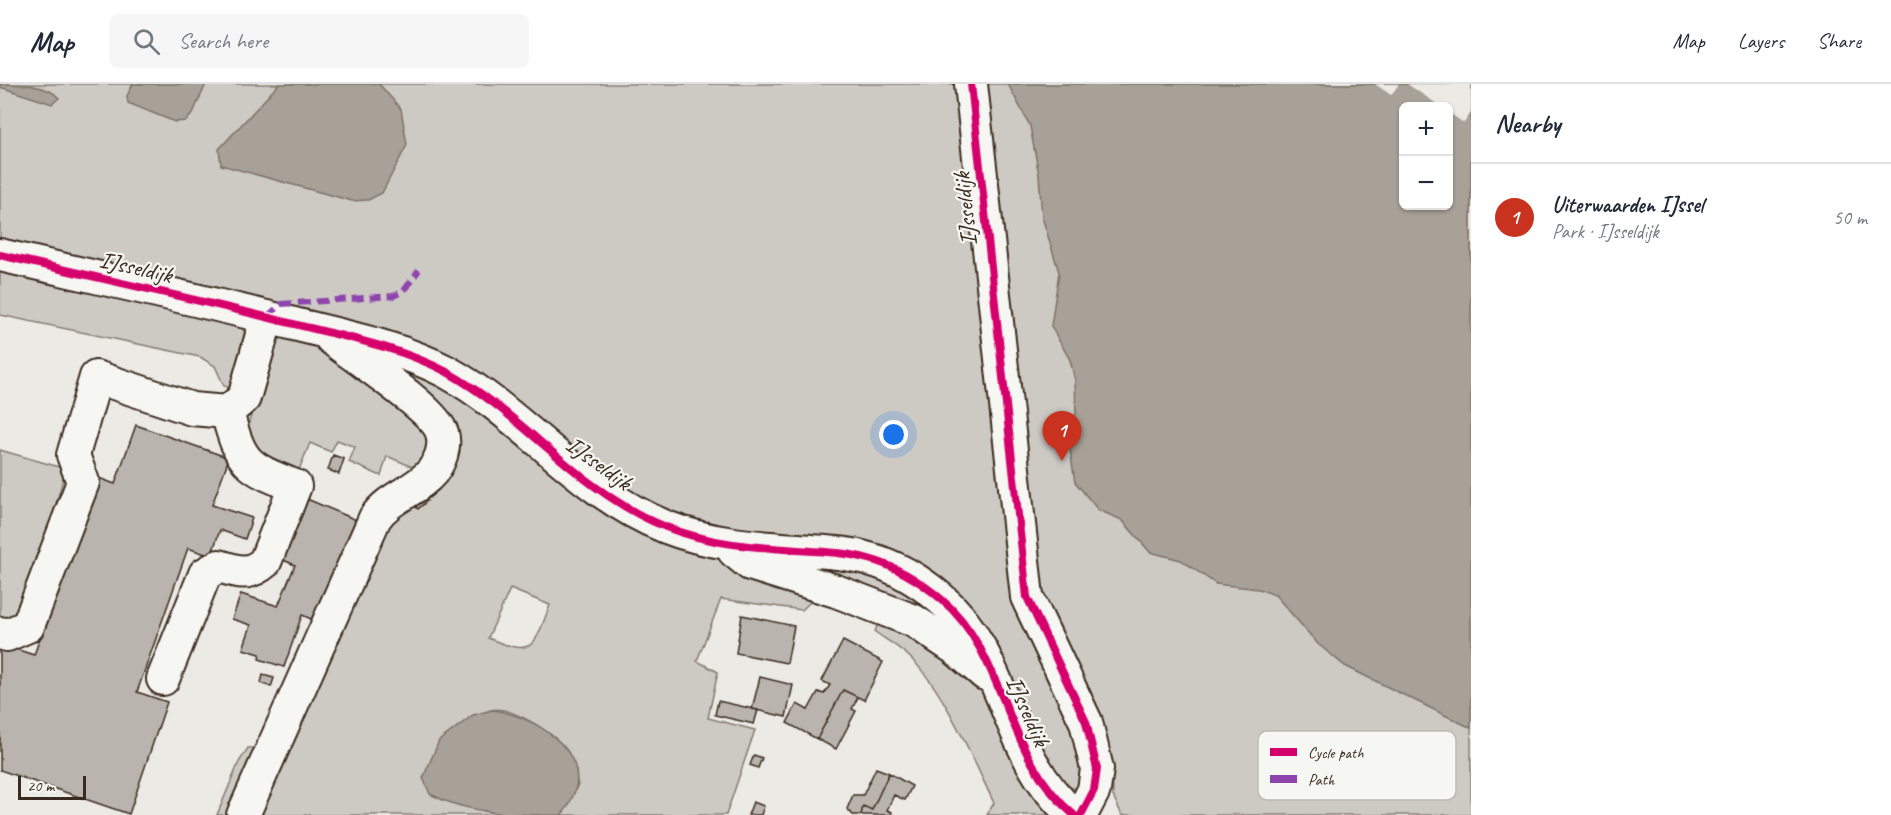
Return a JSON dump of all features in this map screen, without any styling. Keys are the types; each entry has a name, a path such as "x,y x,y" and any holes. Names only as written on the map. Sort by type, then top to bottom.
{"street":[{"name":"IJsseldijk","path":"971,84 1027,597 1086,722 1097,770 1094,790 1081,815"},
{"name":"IJsseldijk","path":"0,255 321,330 414,356 470,387 587,483 615,501 669,528 723,543 836,553 866,558 918,581 944,601 981,649 1030,764 1044,785 1074,815"},
{"path":"0,633 7,635 28,626 79,493 83,482 73,455 96,377 192,409 226,412 244,398 267,317"},
{"path":"243,815 375,518 381,509 430,474 439,462 443,446 442,432 419,405 321,330"},
{"path":"163,679 205,574 219,566 244,573 256,570 265,562 295,486 258,471 247,462 236,445 226,412"},
{"path":"723,543 750,564 836,591 914,621 956,649 995,683"}],"shaded area":[{"path":"0,84 1471,84 1471,815 1122,815 1113,796 1113,786 1084,775 1079,789 1067,787 1048,768 1017,712 884,548 858,540 754,534 691,523 630,497 480,381 0,243"},
{"path":"0,84 40,87 54,93 59,98 52,104 0,87"},
{"path":"133,84 206,84 193,113 186,121 175,122 128,103 127,96"},
{"path":"279,84 379,84 401,109 407,145 382,193 368,200 352,201 221,165 219,149"},
{"path":"1008,84 1471,84 1471,728 1345,666 1318,644 1275,595 1259,589 1216,584 1181,560 1150,552 1122,520 1098,510 1075,482 1068,437 1076,414 1075,380 1070,360 1051,326 1059,272 1042,217 1039,175 1030,126"},
{"path":"0,268 236,320 248,337 240,391 224,386 215,366 200,357 0,315"},
{"path":"284,336 326,343 434,439 422,471 387,456 381,476 349,462 355,447 337,440 331,452 310,443 296,477 258,462 245,436 269,353 274,344"},
{"path":"374,356 407,365 716,554 819,593 802,610 721,599 697,661 718,672 708,718 755,730 726,815 561,815 578,785 569,754 556,739 534,723 510,712 491,710 477,716 439,741 483,811 508,815 251,815 380,527 453,452","holes":["510,589 550,605 536,639 531,644 515,647 488,638"]},
{"path":"0,450 66,469 25,611 0,621"},
{"path":"757,561 827,562 909,588 955,629"},
{"path":"878,622 938,642 989,696 1030,782 1050,815 987,815 994,803 944,703 919,667 902,650 875,632"},
{"path":"492,710 524,719 540,727 566,750 574,764 577,779 572,799 561,815 511,814 477,810 430,794 423,778 439,741 473,715"},
{"path":"248,748 265,748 236,815 217,815 239,762"}],"pier":[{"path":"1375,84 1399,84 1391,95"},
{"path":"1407,84 1471,84 1471,113 1464,123 1453,116 1453,102 1434,102"}],"building":[{"path":"136,425 229,458 212,505 252,518 245,539 220,530 211,556 188,548 137,692 167,702 129,814 0,770 0,644 34,655 96,477 115,484"},
{"path":"333,455 344,459 339,474 328,470"},
{"path":"423,497 427,501 418,509 414,505"},
{"path":"307,499 361,522 318,622 302,615 284,667 259,659 260,654 243,649 251,625 232,619 241,594 278,606 295,565 281,559"},
{"path":"742,615 794,626 787,663 736,653"},
{"path":"843,641 883,662 864,700 843,690 817,739 787,723 797,704 808,710 818,692 824,694 830,685 822,681"},
{"path":"263,675 274,678 271,687 261,683"},
{"path":"760,677 793,685 786,717 752,709"},
{"path":"843,690 858,697 852,709 856,711 836,749 817,739"},
{"path":"718,701 758,710 754,724 715,715"},
{"path":"754,755 762,758 758,768 750,765"},
{"path":"876,768 889,773 872,810 863,806 861,815 853,815 847,809 853,795 863,795"},
{"path":"889,773 912,786 905,800 894,795 887,810 892,812 891,815 861,815 863,806 872,810"},
{"path":"753,802 764,806 761,815 748,815"}],"marked path":[{"path":"267,317 281,304 393,296 403,292 419,270"}],"cycle path":[{"path":"971,84 1027,597 1086,722 1097,769 1094,790 1081,815"},
{"path":"0,255 258,315 410,356 447,372 475,390 606,494 666,527 682,533 732,544 852,555 898,570 933,592 963,622 994,676 1033,765 1051,791 1074,815"}],"place":[{"name":"Uiterwaarden IJssel","path":"1062,461"}]}
